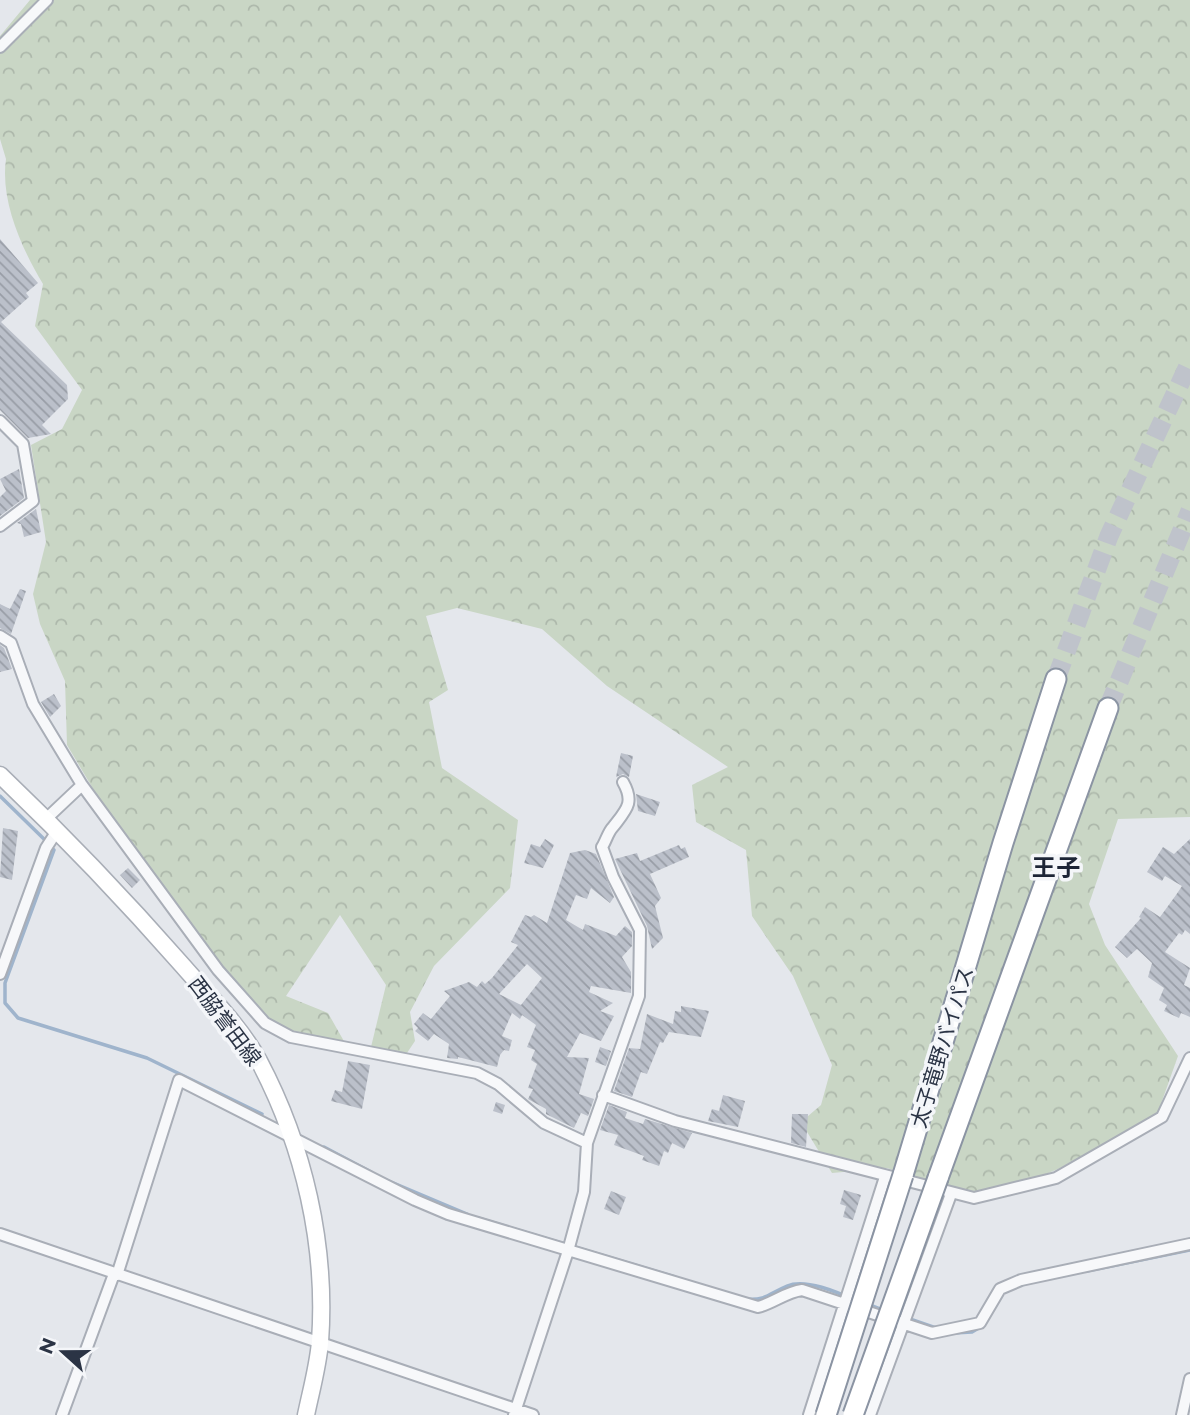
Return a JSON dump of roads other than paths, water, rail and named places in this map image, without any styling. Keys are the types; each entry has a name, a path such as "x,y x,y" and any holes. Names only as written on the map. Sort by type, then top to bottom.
{"highway":[{"name":"太子竜野バイパス","path":"826,1415 894,1176 1056,679"},
{"name":"太子竜野バイパス","path":"853,1415 1108,708"}],"main road":[{"name":"西脇誉田線","path":"0,775 130,905 223,1011 258,1060 294,1140 312,1208 319,1265 320,1342 306,1415"}],"street":[{"path":"0,47 47,0"},
{"path":"0,421 23,444 33,501 0,526"},
{"path":"0,636 11,643 33,704 82,785 218,970 265,1023 291,1037 477,1073 498,1084 544,1123 587,1143"},
{"path":"515,1412 569,1251 584,1192 587,1143 639,996 640,930 613,877 602,847 612,827 626,813 630,803 630,794 623,782"},
{"path":"0,974 52,825 82,785"},
{"path":"603,1095 675,1121 974,1198 1056,1178 1162,1118 1190,1058"},
{"path":"62,1415 114,1274 117,1275 179,1080 294,1140 447,1214 758,1307 802,1290 932,1333 980,1323 1000,1289 1021,1280 1190,1244"},
{"path":"809,1415 846,1304 894,1176"},
{"path":"870,1415 951,1194"},
{"path":"0,1234 320,1342 515,1412 533,1415"},
{"path":"1182,1415 1190,1379"}],"waterway":[{"path":"0,796 46,841"},
{"path":"51,847 54,850 5,983 5,1003 18,1018 147,1058 262,1114"},
{"path":"324,1147 371,1172"},
{"path":"384,1179 467,1214"},
{"path":"478,1218 675,1277"},
{"path":"1087,1271 1190,1250"},
{"path":"746,1299 763,1298 787,1286 803,1284 857,1301"},
{"path":"868,1304 883,1310"},
{"path":"907,1318 936,1328"},
{"path":"954,1333 972,1332 982,1326"}],"tunnel":[{"path":"1056,679 1109,536 1190,362"},
{"path":"1108,708 1190,511"}],"district":[{"name":"王子","path":"1056,867"}]}
